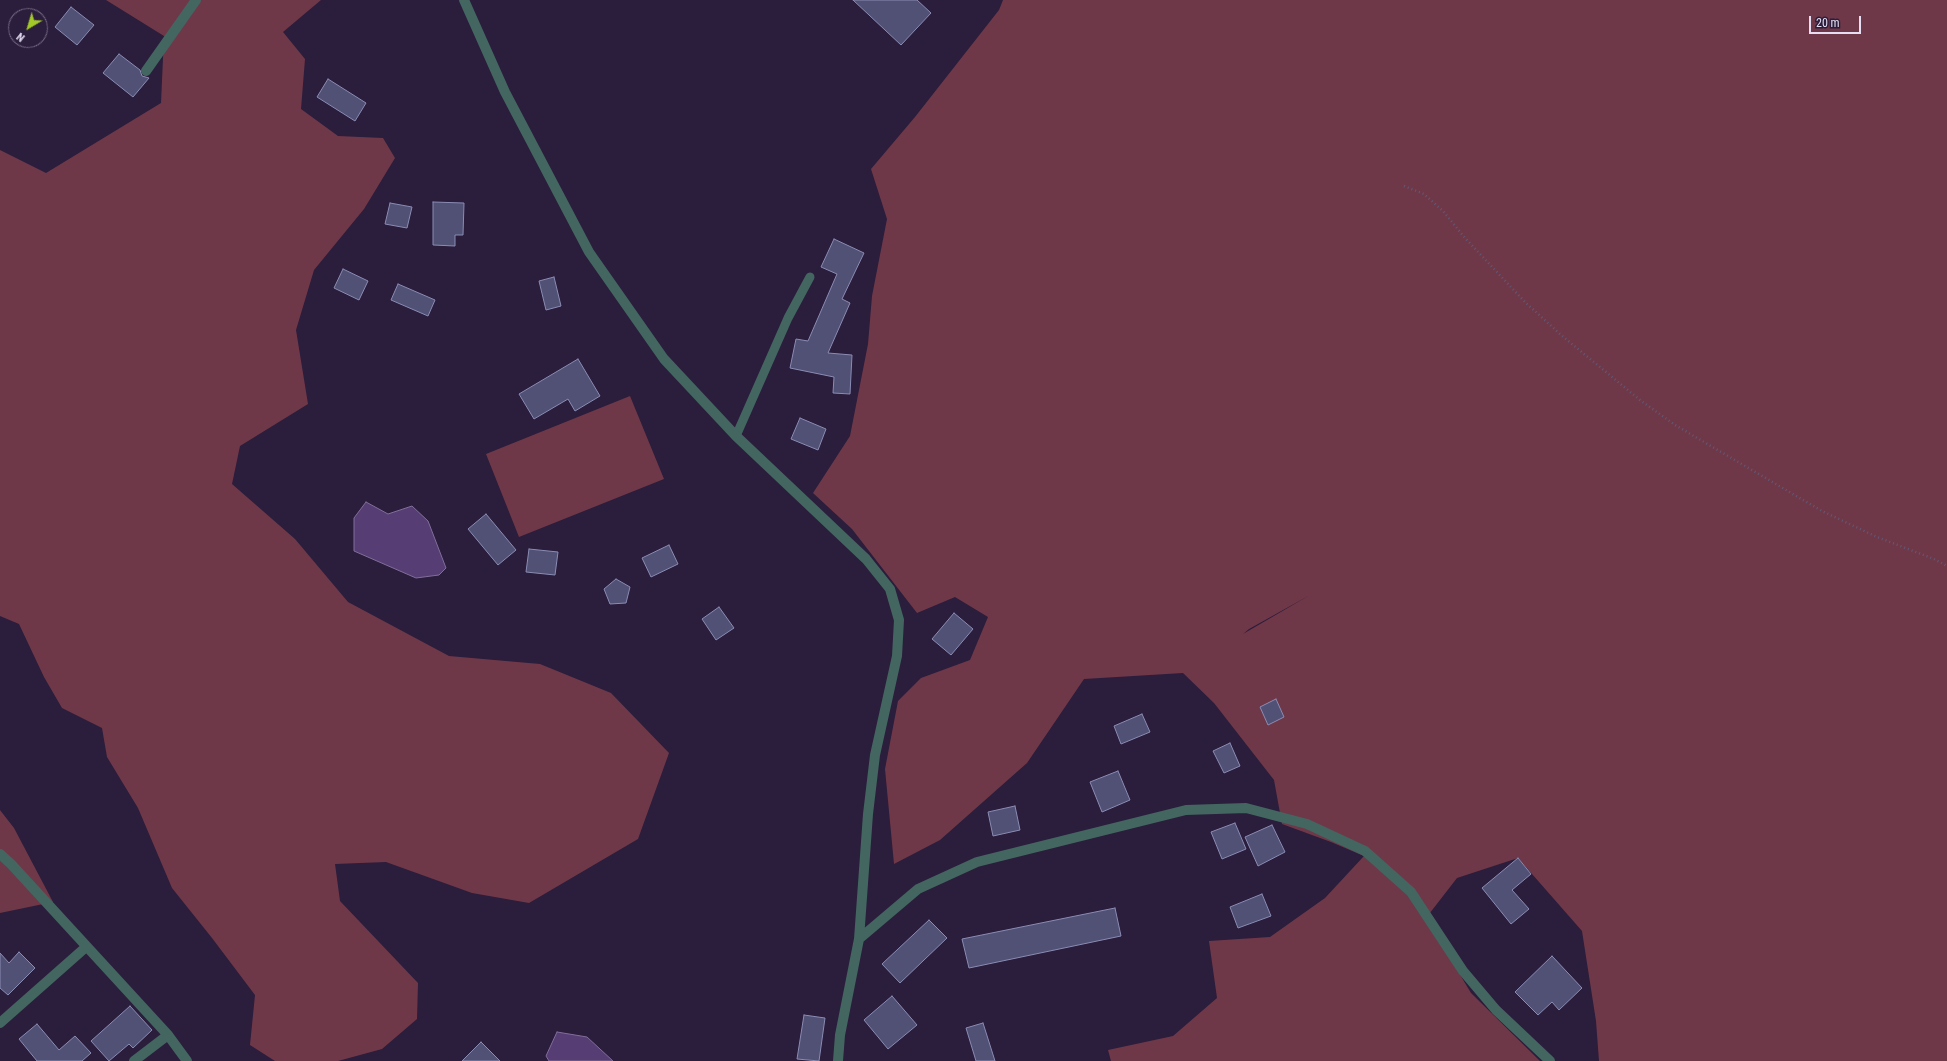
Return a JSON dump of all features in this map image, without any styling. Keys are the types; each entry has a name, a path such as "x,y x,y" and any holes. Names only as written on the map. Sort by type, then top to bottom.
{"street":[{"path":"146,71 196,0"},
{"path":"464,0 505,92 589,252 664,359 736,436 866,559 890,589 899,620 897,656 874,762 868,814 859,938 840,1035 838,1061"},
{"path":"859,938 918,889 977,862 1186,810 1246,808 1307,824 1365,851 1411,892 1463,972 1496,1010 1550,1061"},
{"path":"0,854 11,864 86,947 168,1034 187,1061"},
{"path":"0,1023 86,947"},
{"path":"134,1061 168,1034"}],"lane":[{"path":"736,436 788,318 810,277"}],"path":[{"path":"1404,186 1424,194 1442,211 1465,238 1505,280 1561,335 1640,400 1674,425 1822,511 1877,537 1934,559 1947,566"}],"shaded area":[{"path":"106,0 321,0 283,32 305,59 301,109 338,136 383,138 395,158 364,209 314,270 296,330 308,404 240,446 232,484 295,539 348,602 449,656 540,664 611,693 669,753 638,839 529,903 472,893 386,862 335,864 340,901 418,983 417,1019 382,1049 338,1061 275,1061 250,1045 255,995 172,888 138,808 107,757 102,728 62,708 44,677 19,624 0,616 0,150 46,173 161,103 164,36"},
{"path":"1003,0 1947,0 1947,1061 1599,1061 1596,1021 1582,931 1518,858 1457,878 1426,918 1471,993 1540,1061 1111,1061 1108,1050 1173,1036 1217,998 1209,941 1270,937 1325,898 1364,856 1282,824 1274,780 1214,703 1183,673 1084,679 1027,763 940,840 894,864 885,769 898,701 921,678 970,660 988,617 955,597 917,613 852,529 813,493 850,436 868,344 872,296 887,219 871,169 915,117 999,10","holes":["1310,595 1243,634 1249,629"]},
{"path":"630,396 664,479 519,537 486,454"},
{"path":"366,502 388,514 412,506 428,521 446,568 439,575 416,578 354,551 354,518"},
{"path":"0,810 14,828 53,902 0,913"},
{"path":"557,1032 587,1037 613,1061 549,1061 546,1056"}],"building":[{"path":"853,0 917,0 931,13 901,45"},
{"path":"71,7 94,25 77,45 55,27"},
{"path":"119,54 140,70 142,76 149,78 133,97 103,73"},
{"path":"328,79 366,103 355,121 317,97"},
{"path":"433,202 464,203 463,235 455,235 455,246 433,245"},
{"path":"390,203 412,207 407,228 385,224"},
{"path":"834,239 864,253 842,299 850,303 828,353 852,355 850,394 833,393 834,377 790,368 796,339 808,341 837,274 821,267"},
{"path":"343,269 368,281 359,300 334,288"},
{"path":"554,277 561,306 546,310 539,281"},
{"path":"398,284 435,300 428,316 391,300"},
{"path":"578,359 600,396 575,411 568,399 534,419 519,394"},
{"path":"800,418 826,429 818,450 791,439"},
{"path":"486,514 516,550 498,565 468,529"},
{"path":"669,545 678,564 651,577 642,558"},
{"path":"529,549 558,552 555,575 526,572"},
{"path":"616,579 630,587 626,603 610,604 604,589"},
{"path":"719,607 734,628 716,640 702,619"},
{"path":"954,613 973,629 951,655 932,639"},
{"path":"1276,699 1284,717 1268,725 1260,707"},
{"path":"1142,714 1150,732 1121,744 1114,726"},
{"path":"1230,743 1240,766 1224,773 1213,751"},
{"path":"1118,771 1130,800 1102,812 1090,782"},
{"path":"1015,806 1020,830 993,836 988,812"},
{"path":"1235,823 1246,849 1222,859 1211,832"},
{"path":"1272,825 1285,852 1258,866 1245,837"},
{"path":"1518,858 1531,874 1512,890 1529,909 1511,924 1482,888"},
{"path":"1262,894 1271,916 1238,928 1230,907"},
{"path":"1115,908 1121,936 969,968 962,939"},
{"path":"929,920 947,938 900,983 882,964"},
{"path":"19,952 35,968 8,995 0,988 0,953 9,963"},
{"path":"1552,956 1582,988 1559,1010 1552,1002 1538,1015 1515,992"},
{"path":"892,996 917,1025 888,1049 864,1020"},
{"path":"130,1006 152,1030 133,1048 129,1044 109,1061 91,1041"},
{"path":"804,1015 825,1018 819,1061 797,1059"},
{"path":"983,1023 995,1061 976,1061 966,1028"},
{"path":"37,1024 59,1050 75,1036 91,1053 82,1061 37,1061 19,1039"},
{"path":"481,1042 500,1061 462,1061"}]}
